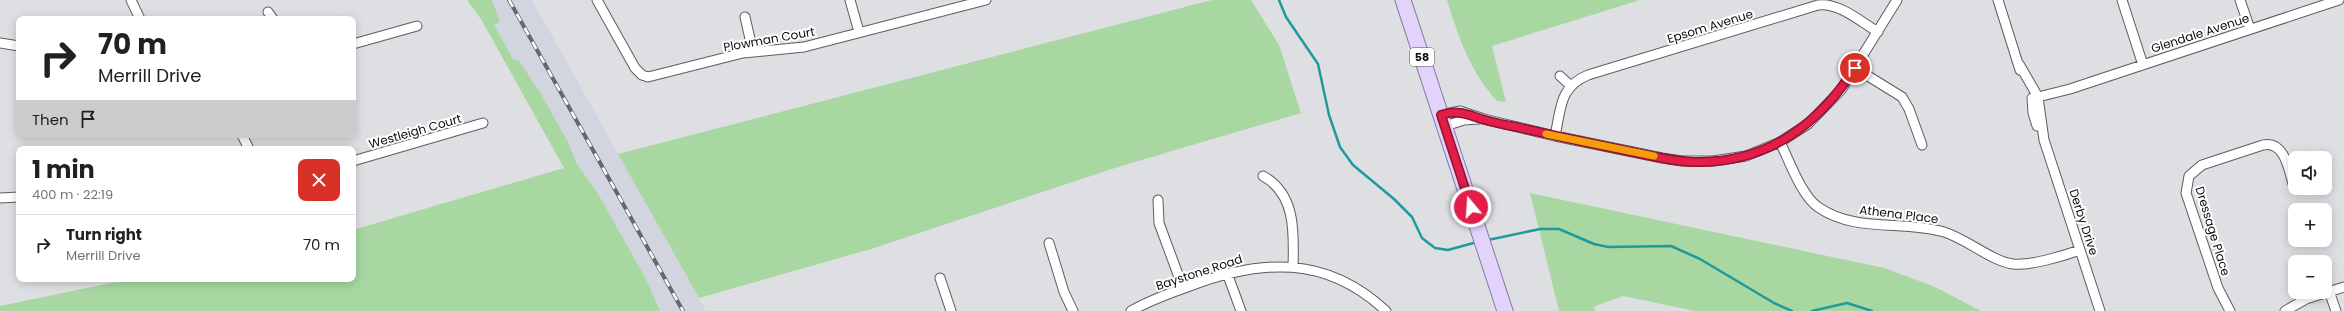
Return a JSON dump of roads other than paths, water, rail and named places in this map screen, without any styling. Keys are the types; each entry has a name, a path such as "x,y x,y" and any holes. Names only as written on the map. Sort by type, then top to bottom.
{"main road":[{"name":"58","path":"1403,0 1505,311"}],"street":[{"path":"131,0 139,16"},
{"name":"Plowman Court","path":"597,0 635,68 645,76 653,77 753,52 790,50 965,3 986,0"},
{"path":"850,0 859,32"},
{"path":"1443,120 1460,111 1484,119 1555,136 1662,158 1698,162 1746,156 1780,142 1808,124 1821,112 1841,90 1897,0"},
{"name":"Derby Drive","path":"1998,0 2019,64 2037,100 2044,140 2100,311"},
{"path":"2122,0 2143,65"},
{"path":"2240,0 2250,29"},
{"name":"Glendale Avenue","path":"2037,100 2339,0"},
{"name":"Epsom Avenue","path":"1570,85 1588,75 1818,5 1827,5 1840,9 1878,32"},
{"path":"745,17 753,52"},
{"path":"356,43 417,26"},
{"path":"0,43 16,46"},
{"path":"1855,68 1902,97 1909,109 1922,145"},
{"path":"1555,136 1563,100 1570,85 1560,76"},
{"name":"Westleigh Court","path":"356,160 483,123"},
{"name":"Athena Place","path":"1780,142 1807,195 1815,205 1825,211 1862,224 1917,226 1945,232 2007,263 2030,263 2079,247"},
{"name":"Dressage Place","path":"2230,311 2218,288 2186,193 2189,176 2202,165 2270,144 2277,147 2284,156 2288,168"},
{"path":"1262,176 1282,191 1288,205 1293,226 1293,267"},
{"path":"0,198 16,197"},
{"path":"1158,200 1159,223 1183,288"},
{"path":"1049,243 1064,292 1073,311"},
{"name":"Baystone Road","path":"1131,311 1150,301 1183,288 1228,273 1255,267 1293,267 1318,272 1346,282 1366,294 1386,311"},
{"path":"1228,273 1241,311"},
{"path":"940,278 951,311"},
{"path":"2332,290 2344,287"},
{"path":"2285,311 2299,302 2307,299"},
{"path":"2332,299 2336,311"}],"waterway":[{"path":"1279,0 1286,17 1318,64 1329,115 1340,147 1353,165 1394,199 1412,217 1422,238 1435,248 1448,250 1477,242"},
{"path":"1488,240 1540,229 1559,229 1594,244 1608,247 1671,246 1700,259 1774,303 1792,311"},
{"path":"1812,311 1847,303 1872,311"}],"railway":[{"path":"509,0 683,311"}]}
